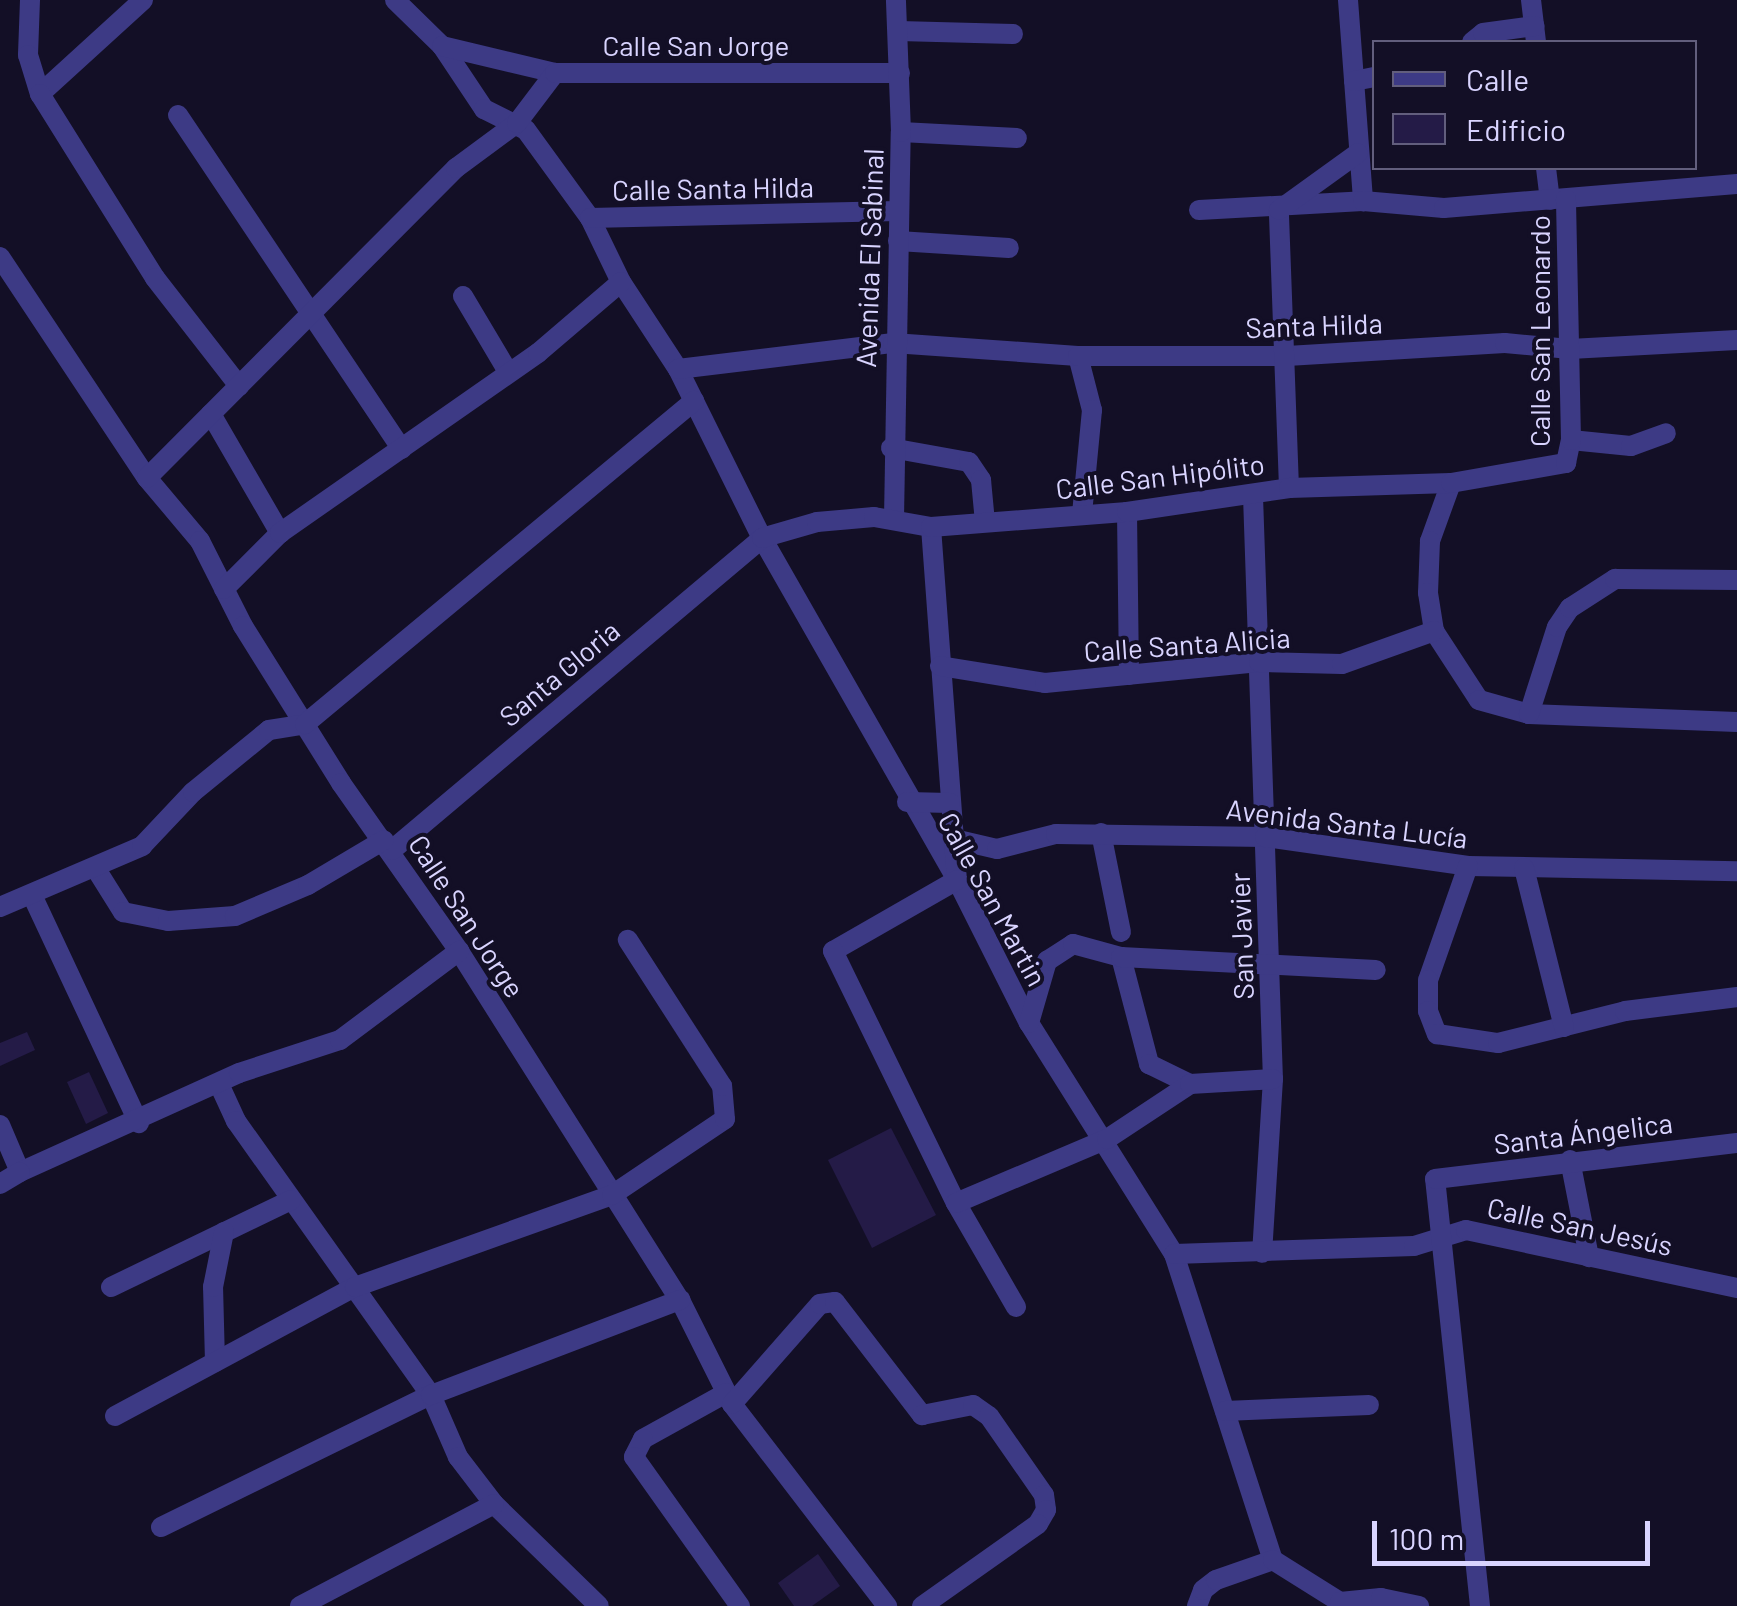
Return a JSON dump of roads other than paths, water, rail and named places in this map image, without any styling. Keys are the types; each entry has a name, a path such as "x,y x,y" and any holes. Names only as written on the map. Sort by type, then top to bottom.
{"street":[{"path":"30,0 28,55 40,94 155,278 239,386"},
{"path":"40,94 143,0"},
{"path":"395,0 442,46 484,109 517,122"},
{"name":"Avenida El Sabinal","path":"894,518 891,448 901,132 896,0"},
{"path":"1348,0 1364,79 1358,153 1363,202"},
{"path":"1474,40 1483,33 1536,34 1531,0"},
{"path":"899,32 1013,34"},
{"name":"Calle San Jorge","path":"442,46 556,72 900,72"},
{"path":"147,478 456,168 517,122 556,72"},
{"path":"178,116 308,317 402,449"},
{"name":"Calle San Martin","path":"517,122 590,218 621,282 678,369 762,538 908,802 957,880 1030,1023 1107,1139 1174,1254 1273,1560"},
{"path":"901,132 1017,138"},
{"path":"1279,210 1358,153"},
{"name":"Calle San Leonardo","path":"1547,170 1558,200 1570,349 1571,440 1566,464"},
{"path":"1199,210 1279,210 1363,202 1444,208 1737,184"},
{"path":"1279,210 1289,488"},
{"name":"Calle Santa Hilda","path":"590,218 898,211"},
{"path":"898,241 1008,248"},
{"name":"Calle San Jorge","path":"0,257 147,478 200,541 305,724 459,950 680,1300 729,1399 887,1606"},
{"path":"224,588 280,533 508,370 538,353 621,282"},
{"path":"463,296 508,370"},
{"name":"Santa Hilda","path":"678,369 893,342 1078,356 1287,356 1505,343 1570,349 1737,340"},
{"path":"1078,356 1092,410 1082,514"},
{"path":"0,908 142,846 193,792 269,730 305,724 694,402"},
{"path":"211,414 280,533"},
{"path":"1571,440 1631,446 1666,433"},
{"path":"891,448 969,462 981,480 986,522"},
{"name":"Calle San Hipólito","path":"762,538 817,522 894,518 931,526 1128,512 1289,488 1451,484 1566,464"},
{"path":"1451,484 1430,542 1434,630 1478,700 1529,714 1630,721 1737,722"},
{"name":"San Javier","path":"1253,496 1273,1079 1262,1253"},
{"path":"1128,512 1129,674"},
{"path":"931,526 957,880 834,951 956,1203 1016,1306"},
{"name":"Santa Gloria","path":"96,869 123,912 168,921 235,916 308,886 388,845 762,538"},
{"path":"1529,714 1557,627 1570,608 1615,579 1737,580"},
{"name":"Calle Santa Alicia","path":"940,666 1045,683 1259,662 1342,664 1434,630"},
{"path":"908,802 950,802"},
{"path":"1102,834 1121,932 1151,959"},
{"name":"Avenida Santa Lucía","path":"954,839 997,849 1045,836 1266,837 1468,866 1737,871"},
{"path":"1468,866 1428,980 1428,1011 1437,1034 1498,1043 1626,1011 1737,997"},
{"path":"1524,868 1564,1027"},
{"path":"32,895 139,1123"},
{"path":"1030,1023 1047,960 1121,932"},
{"path":"115,1416 355,1287 612,1195 725,1119 728,1103 628,940"},
{"path":"1085,944 1120,957 1376,970"},
{"path":"0,1184 220,1084 356,1031 459,950"},
{"path":"1120,957 1149,1064 1190,1084 1273,1079"},
{"path":"220,1084 236,1122 431,1396 458,1458 494,1504 599,1606"},
{"path":"956,1203 1107,1139 1190,1084"},
{"path":"0,1125 20,1172"},
{"name":"Santa Ángelica","path":"1441,1242 1435,1179 1737,1143"},
{"path":"1570,1160 1589,1257"},
{"path":"110,1287 292,1200"},
{"name":"Calle San Jesús","path":"1174,1254 1441,1242 1466,1230 1737,1288"},
{"path":"215,1362 213,1288 224,1232"},
{"path":"1441,1242 1480,1606"},
{"path":"161,1528 431,1396 680,1300"},
{"path":"740,1606 634,1457 643,1439 729,1399 820,1304 834,1302 850,1315 912,1407 934,1416 974,1405 990,1416 1044,1495 1046,1510 1038,1524 922,1606"},
{"path":"1224,1412 1369,1405"},
{"path":"300,1606 494,1504"},
{"path":"1198,1606 1203,1590 1216,1580 1273,1560 1341,1604 1381,1598 1419,1606"}]}
